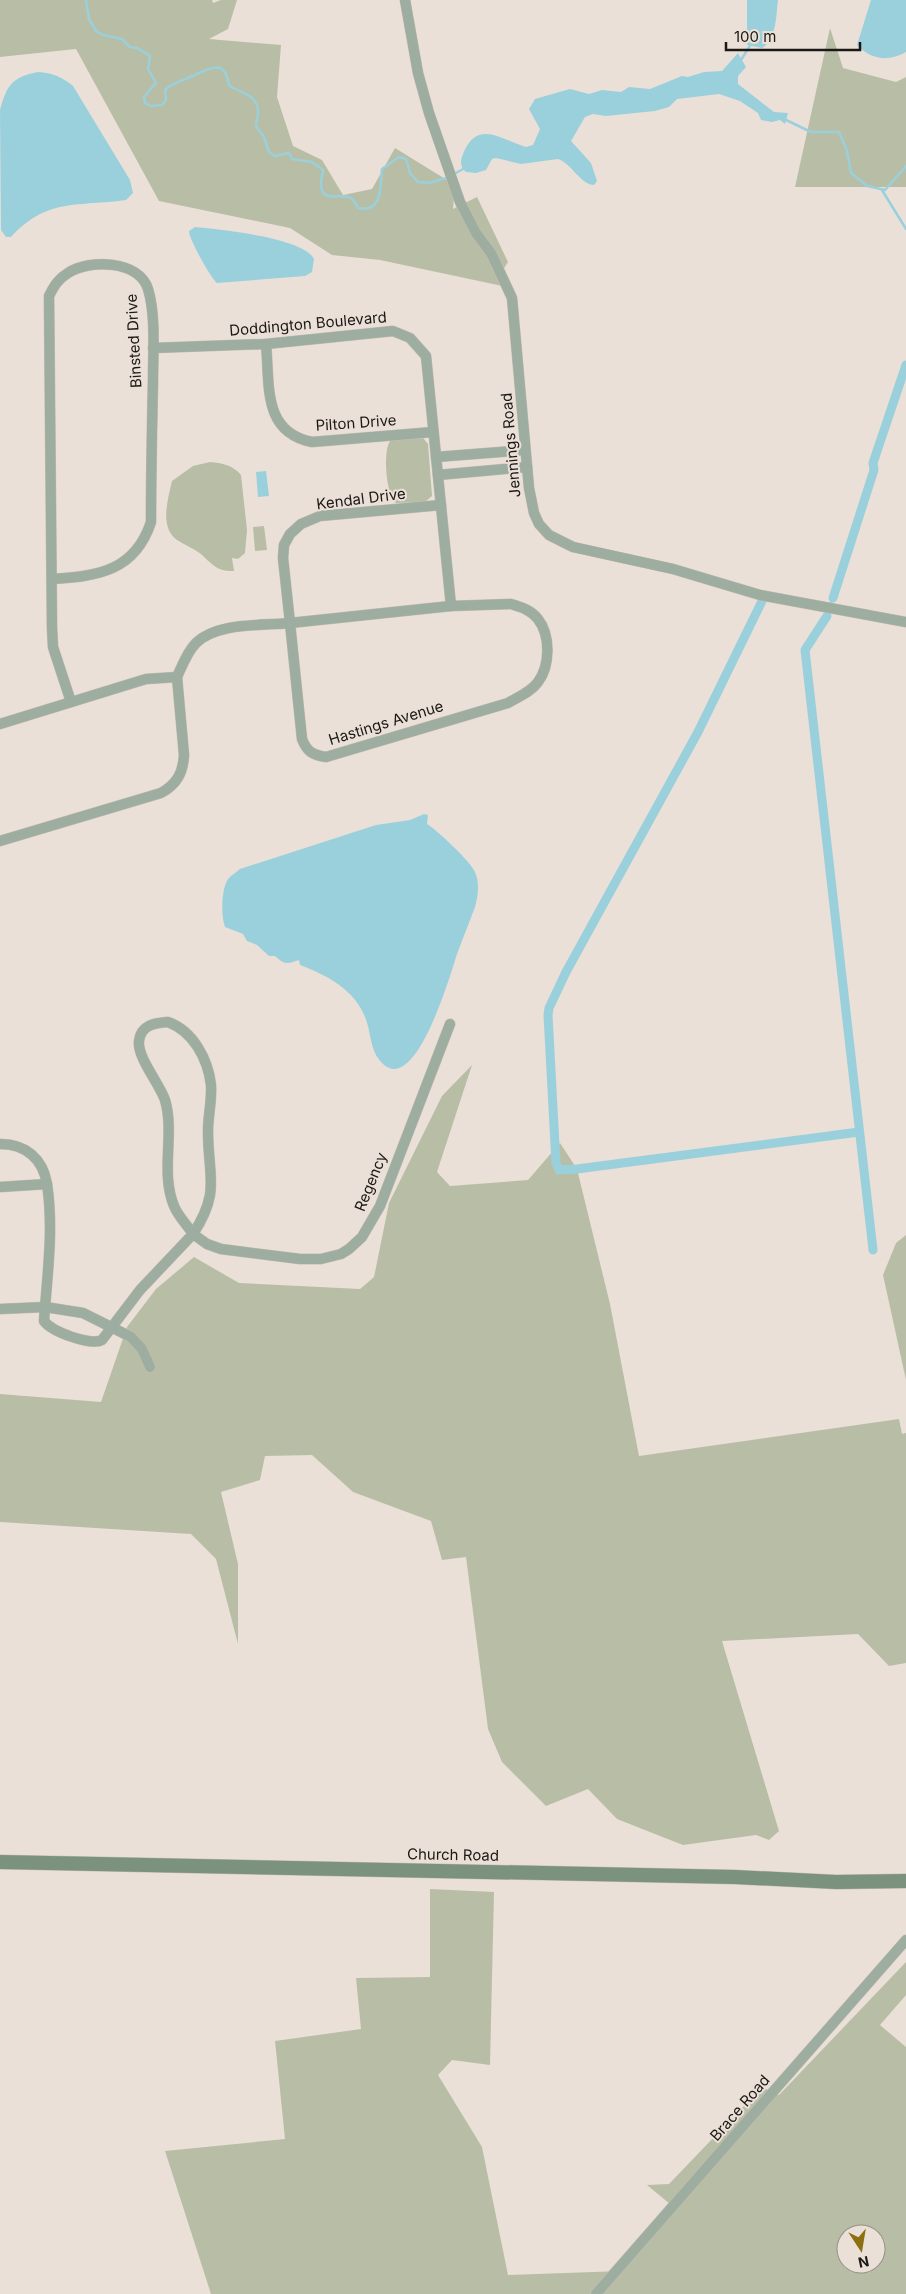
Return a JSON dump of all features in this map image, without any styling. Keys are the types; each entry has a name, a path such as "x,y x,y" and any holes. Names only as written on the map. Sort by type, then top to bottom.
{"main road":[{"name":"Church Road","path":"0,1862 735,1877 836,1882 906,1881"}],"street":[{"name":"Jennings Road","path":"405,0 418,73 429,113 460,202 476,233 491,253 512,298 527,467 534,513 539,524 548,535 560,542 682,572 760,595 906,622"},
{"name":"Binsted Drive","path":"53,579 91,576 123,563 146,537 151,522 153,348 147,287 134,272 120,266 80,266 56,282 49,296 48,307 54,647 71,702"},
{"name":"Doddington Boulevard","path":"153,348 266,344 393,331 410,338 426,356 451,606"},
{"name":"Pilton Drive","path":"266,344 272,408 278,422 286,432 299,440 312,442 433,432"},
{"path":"436,457 526,450"},
{"path":"438,475 527,467"},
{"name":"Kendal Drive","path":"290,624 283,558 284,545 290,534 302,524 320,516 442,505"},
{"name":"Hastings Avenue","path":"511,604 525,609 537,618 547,640 547,656 544,671 537,683 528,692 508,702 326,757 310,753 302,739 290,624 451,606 511,604"},
{"path":"0,841 161,793 171,787 181,772 184,755 177,678 190,650 196,642 210,633 225,629 290,624"},
{"path":"0,724 146,679 177,678"},
{"path":"0,1144 16,1146 32,1154 44,1169 47,1184 50,1231 48,1288 44,1322 47,1326 83,1340 97,1343 113,1328 146,1284 193,1234 206,1212 212,1192 208,1135 211,1096 209,1075 197,1046 184,1030 168,1022 151,1024 141,1033 139,1046 166,1102 169,1125 168,1180 174,1208 193,1234"},
{"name":"Regency","path":"193,1234 207,1244 221,1249 300,1259 321,1259 341,1254 349,1249 362,1237 380,1206 450,1024"},
{"path":"0,1187 47,1184"},
{"path":"0,1309 45,1307 83,1313 137,1343 150,1368"},
{"name":"Brace Road","path":"596,2294 906,1940"}],"green space":[{"path":"0,0 212,0 213,3 221,0 237,0 228,29 209,39 281,45 277,97 293,146 322,160 343,195 372,189 395,148 455,185 453,209 477,197 508,262 501,273 507,287 380,260 332,255 290,228 159,201 76,49 0,57"},
{"path":"830,28 843,68 896,82 906,77 906,187 795,187"},
{"path":"423,438 428,444 432,496 425,502 396,503 390,492 386,472 388,445 391,440"},
{"path":"210,462 227,465 241,475 247,530 245,553 238,559 232,558 234,571 215,567 198,552 177,540 171,534 166,520 172,481 193,466"},
{"path":"264,526 267,550 255,551 253,527"},
{"path":"472,1065 437,1172 450,1186 528,1180 560,1143 577,1169 610,1304 639,1456 899,1419 902,1434 906,1433 906,1663 889,1666 858,1634 722,1641 779,1831 769,1840 756,1835 683,1845 617,1819 588,1789 546,1806 502,1762 488,1729 466,1557 442,1560 431,1521 353,1492 312,1455 265,1456 260,1480 221,1492 238,1564 238,1644 216,1559 191,1534 0,1522 0,1394 101,1402 127,1327 156,1289 194,1257 239,1283 360,1289 374,1277 389,1203 442,1096"},
{"path":"906,1235 906,1380 883,1275 896,1243"},
{"path":"430,1889 494,1892 490,2065 452,2060 438,2075 482,2147 508,2275 622,2271 676,2209 647,2185 669,2184 762,2087 779,2095 906,1962 906,1995 880,2025 906,2047 906,2294 211,2294 165,2151 285,2139 275,2041 361,2029 356,1978 430,1977"}],"water":[{"path":"747,0 778,0 771,39 762,48 747,45"},
{"path":"871,0 906,0 906,52 893,57 880,58 868,54 857,45"},
{"path":"738,53 746,67 738,76 738,84 774,112 788,113 785,124 780,120 772,122 761,120 758,113 740,101 719,94 677,99 669,107 655,111 606,116 593,114 585,117 571,141 591,163 597,181 594,185 585,182 563,161 558,159 521,164 496,158 492,159 486,170 476,173 466,172 462,166 462,157 469,143 475,137 483,134 491,134 526,147 533,145 540,129 529,109 535,99 570,89 589,94 602,90 621,92 629,87 650,89 682,76 688,77 704,72 722,71"},
{"path":"38,72 57,76 73,86 130,180 133,193 126,200 79,204 51,210 38,215 11,237 6,237 1,230 0,110 8,88 16,80"},
{"path":"195,227 259,236 294,245 307,252 314,259 312,272 305,276 217,283 205,266 192,241 189,231"},
{"path":"266,471 269,496 258,497 256,472"},
{"path":"424,814 428,815 427,824 453,846 472,867 478,881 478,894 448,984 430,1028 408,1063 395,1069 383,1064 376,1056 364,1014 351,995 333,981 300,965 299,960 286,963 275,956 269,956 257,945 247,941 243,934 225,927 222,910 223,896 228,879 240,869 376,825 410,820"}],"waterway":[{"path":"86,0 89,19 96,31 103,35 122,39 130,47 137,48 150,56 148,69 156,83 144,97 145,103 151,106 162,105 166,100 165,90 177,82 209,69 219,68 227,76 229,85 251,97 257,104 256,126 264,137 269,152 275,156 289,153 292,159 312,162 323,170 321,184 325,195 351,198 358,208 366,209 372,206 379,196 382,169 399,157 406,159 410,173 418,182 429,183 450,177"},
{"path":"741,60 751,44"},
{"path":"784,119 811,132 839,132 847,151 851,173 867,186 885,190 906,166"},
{"path":"454,174 465,168"},
{"path":"882,190 906,229"},
{"path":"833,598 874,470 873,463 906,365"},
{"path":"830,605 833,598"},
{"path":"763,599 698,732 566,972 549,1008 556,1163 559,1170 577,1169 859,1132"},
{"path":"827,616 805,650 873,1250"}]}
